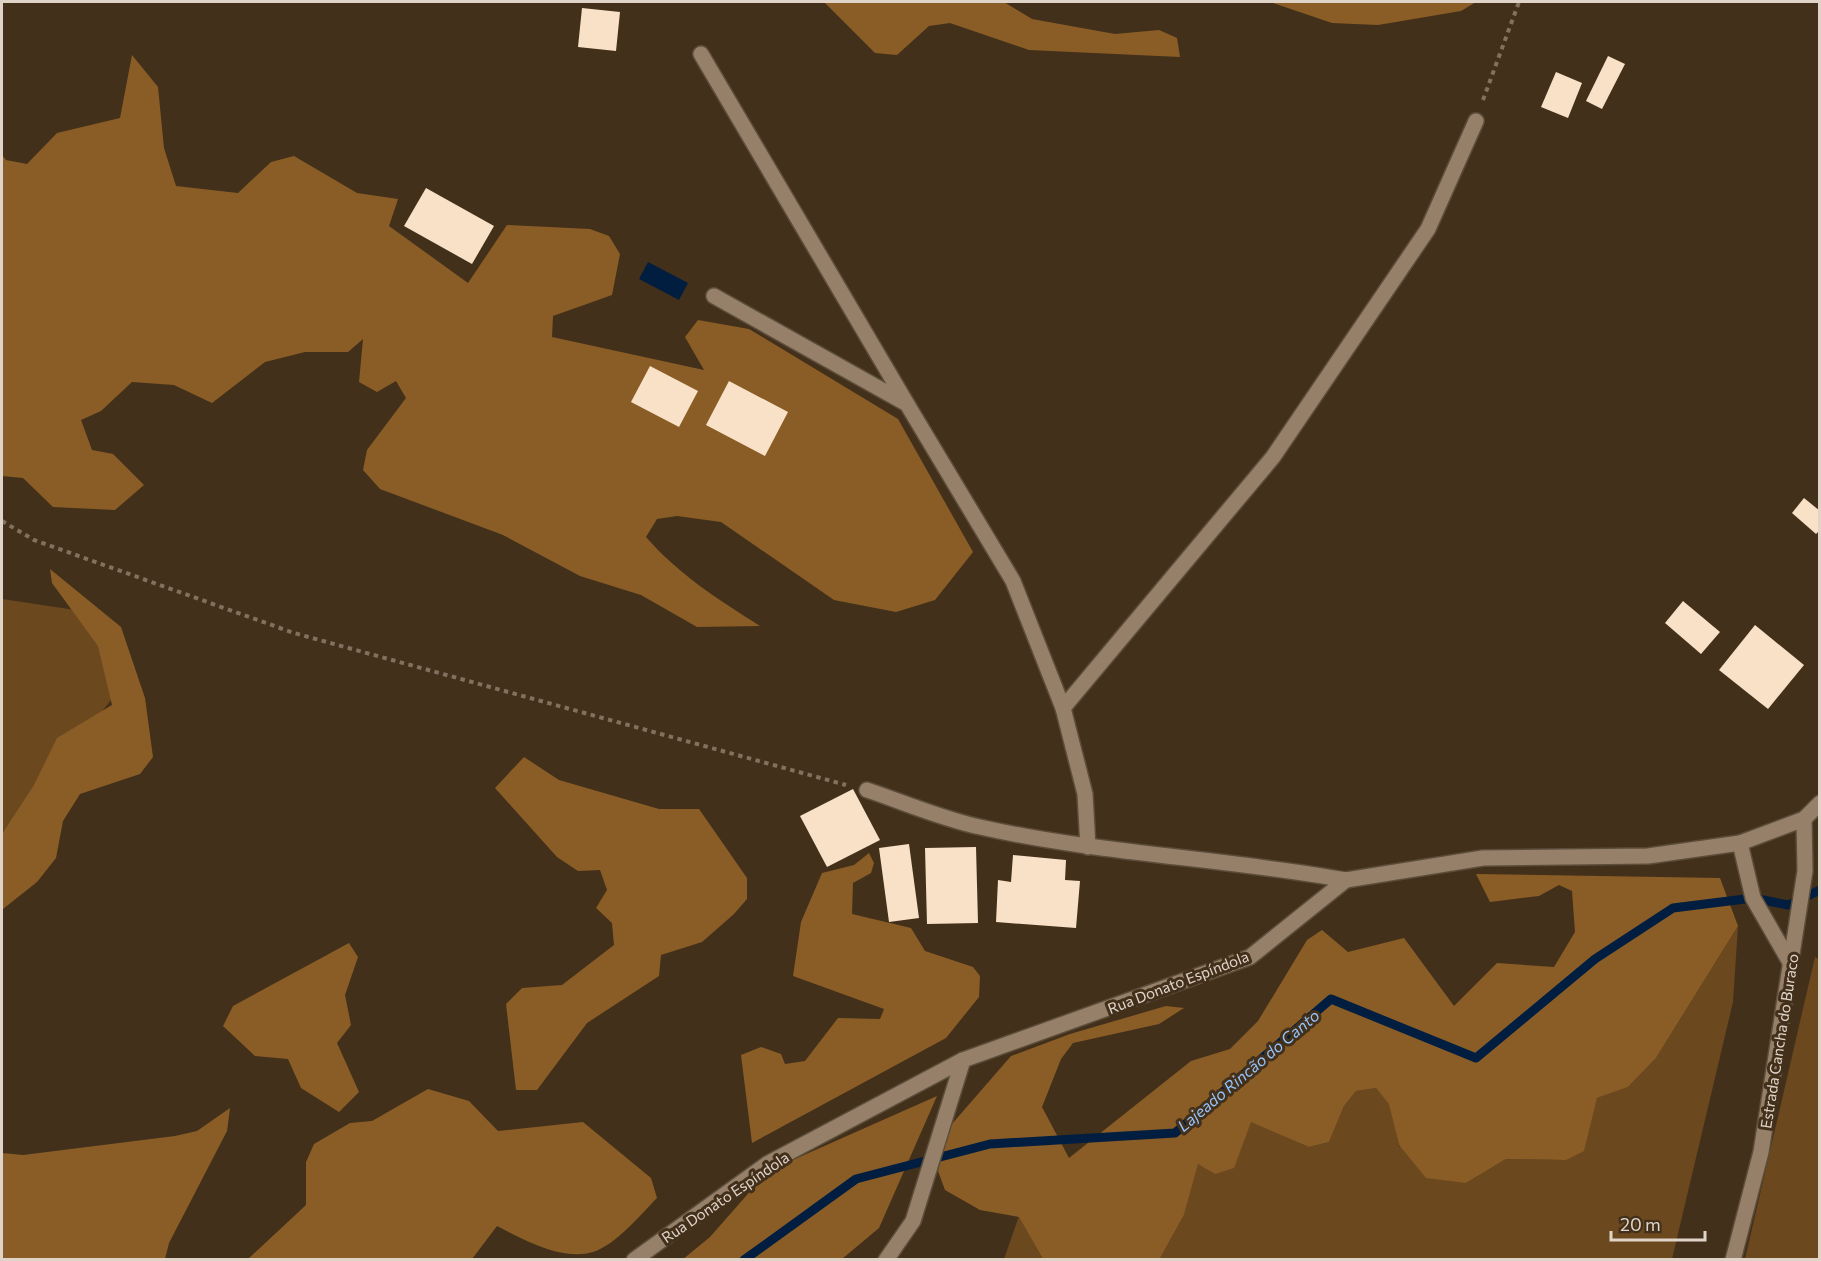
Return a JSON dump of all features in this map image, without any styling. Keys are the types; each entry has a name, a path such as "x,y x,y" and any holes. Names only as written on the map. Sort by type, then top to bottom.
{"street":[{"path":"701,54 1013,581 1063,708 1084,794 1088,847"},
{"path":"1063,708 1272,457 1428,229 1476,121"},
{"path":"714,296 907,404"},
{"path":"867,790 977,827 1088,847 1291,870 1346,880"},
{"name":"Rua Donato Espíndola","path":"634,1260 767,1164 963,1060 1250,957 1346,880 1483,858 1648,856 1740,843 1804,819 1820,803"},
{"name":"Estrada Cancha do Buraco","path":"1733,1260 1761,1152 1805,871 1804,819"},
{"path":"1740,843 1753,898 1791,964"},
{"path":"886,1260 913,1221 963,1060"}],"path":[{"path":"1476,121 1519,2"},
{"path":"2,521 34,540 294,633 867,790"}],"shaded area":[{"path":"821,2 1004,2 1032,19 1115,34 1159,30 1177,38 1180,57 1029,50 950,23 929,26 897,55 875,53 825,3"},
{"path":"1270,2 1476,2 1461,11 1378,25 1332,23"},
{"path":"132,55 158,87 164,148 176,186 238,193 271,162 294,156 357,193 398,199 389,226 468,283 507,225 590,229 609,236 620,254 612,295 553,316 552,337 704,370 685,337 698,320 749,329 898,419 973,552 935,600 896,612 834,600 721,522 677,516 657,519 646,537 658,550 700,586 760,626 697,627 641,595 580,576 503,535 380,489 363,470 367,450 406,398 396,381 377,392 359,382 363,339 348,352 305,352 265,362 212,403 174,385 132,382 101,411 81,420 92,450 113,454 144,485 115,510 53,507 23,478 2,476 2,155 6,160 27,164 57,133 120,118"},
{"path":"50,569 121,627 145,698 153,757 140,774 80,794 63,821 56,858 37,882 3,909 2,913 2,834 34,785 57,738 112,705 98,646 52,583"},
{"path":"2,599 102,614 130,675 2,842"},
{"path":"524,757 559,780 659,809 699,809 747,878 747,899 734,914 702,942 661,955 659,976 587,1023 537,1090 516,1090 506,1004 522,988 562,985 614,945 612,923 596,908 607,890 600,870 578,871 557,857 495,788"},
{"path":"869,853 874,863 871,873 853,883 852,914 911,928 925,951 973,967 980,976 979,997 946,1038 752,1143 741,1055 761,1047 781,1054 785,1064 805,1061 838,1018 880,1019 884,1009 793,976 801,922 822,873 854,865"},
{"path":"1476,874 1720,878 1738,926 1656,1058 1628,1087 1597,1098 1584,1151 1566,1160 1506,1159 1466,1183 1426,1178 1399,1145 1389,1104 1376,1088 1356,1091 1344,1106 1329,1142 1309,1147 1251,1122 1234,1168 1215,1174 1198,1164 1184,1215 1159,1260 1043,1259 1019,1217 980,1210 945,1190 938,1171 945,1132 1011,1056 1070,1034 1166,1006 1184,1008 1159,1024 1073,1043 1061,1059 1042,1107 1069,1158 1191,1061 1230,1049 1258,1021 1307,940 1322,930 1348,952 1404,938 1454,1006 1497,963 1554,967 1575,932 1572,891 1559,885 1539,896 1490,902"},
{"path":"1738,926 1733,1002 1672,1259 1159,1260 1184,1215 1198,1163 1251,1121 1309,1147 1329,1142 1344,1106 1356,1091 1376,1088 1390,1104 1399,1146 1466,1183 1506,1159 1566,1160 1597,1098 1628,1087 1656,1058"},
{"path":"349,943 358,957 345,995 351,1025 337,1043 359,1092 339,1112 301,1088 288,1059 255,1056 223,1026 233,1006"},
{"path":"1815,957 1820,960 1819,1259 1745,1259"},
{"path":"428,1089 469,1101 498,1131 583,1122 651,1178 657,1198 610,1243 593,1252 581,1254 569,1254 544,1248 497,1226 472,1259 248,1259 306,1205 306,1162 314,1144 350,1123 372,1121"},
{"path":"937,1096 879,1228 842,1259 682,1260 710,1237 768,1171"},
{"path":"230,1108 227,1131 169,1243 165,1259 2,1259 2,1153 23,1155 175,1136 197,1131"},
{"path":"1019,1216 1043,1259 1004,1259"}],"water":[{"path":"648,262 688,283 679,300 639,279"}],"building":[{"path":"582,8 620,12 616,51 578,47"},
{"path":"1608,56 1625,64 1602,109 1586,101"},
{"path":"1556,72 1582,83 1568,118 1541,107"},
{"path":"426,188 494,226 472,264 404,226"},
{"path":"650,366 698,391 679,427 631,402"},
{"path":"729,381 788,412 765,456 706,425"},
{"path":"1804,498 1820,511 1820,530 1816,534 1792,513"},
{"path":"1683,601 1720,632 1701,654 1665,623"},
{"path":"1755,625 1804,665 1768,709 1719,670"},
{"path":"853,789 880,840 827,867 800,816"},
{"path":"909,844 919,918 889,922 879,848"},
{"path":"976,847 978,923 927,924 925,848"},
{"path":"1013,855 1066,860 1065,880 1080,881 1076,928 996,922 998,880 1011,882"}],"waterway":[{"name":"Lajeado Rincão do Canto","path":"744,1260 856,1179 990,1144 1175,1133 1331,999 1476,1058 1595,959 1673,908 1753,898 1788,905 1820,890"}]}
